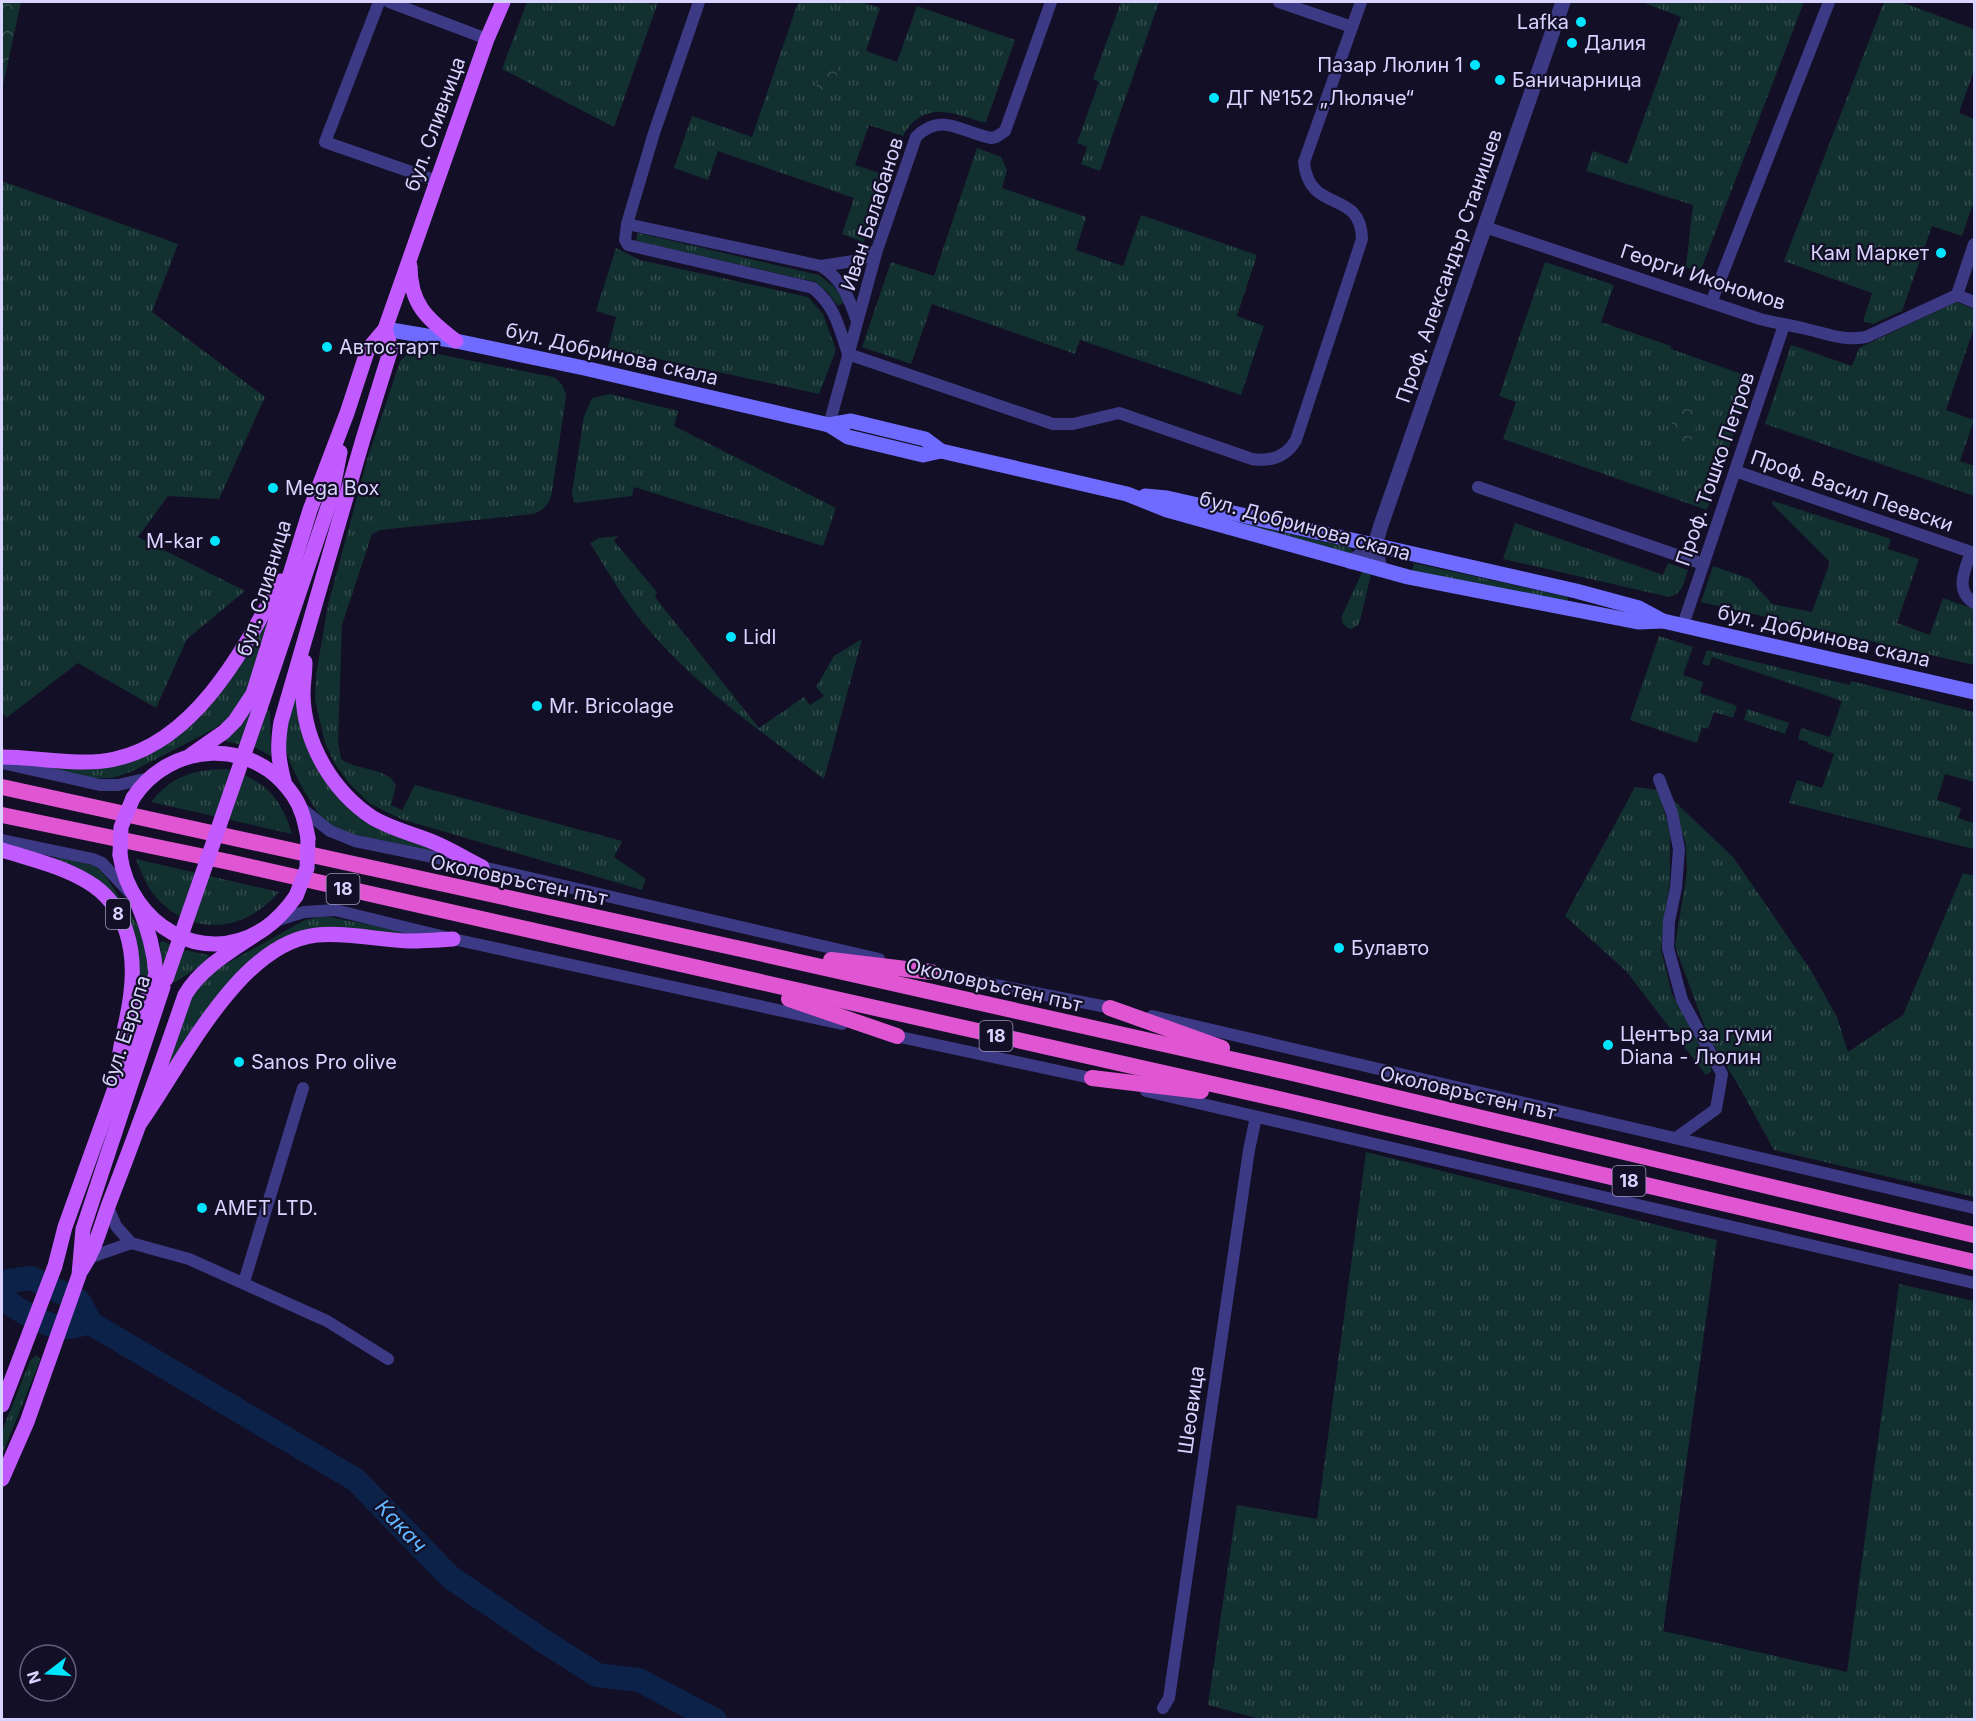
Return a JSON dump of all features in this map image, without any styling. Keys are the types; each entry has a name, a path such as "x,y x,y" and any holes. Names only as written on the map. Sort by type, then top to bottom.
{"highway":[{"name":"Околовръстен път","path":"2,787 1288,1072 1974,1235"},
{"name":"18","path":"2,815 199,856 1282,1100 1974,1262"},
{"path":"750,951 931,972"},
{"path":"709,972 897,1036"},
{"path":"1110,1008 1288,1072"},
{"path":"1092,1078 1282,1100"}],"main road":[{"name":"бул. Сливница","path":"191,755 224,732 235,721 253,694 296,552 368,349 385,329 487,39 503,2"},
{"path":"410,255 410,280 419,307 434,324 456,341"},
{"name":"бул. Сливница","path":"285,785 277,744 281,722 390,352 385,329"},
{"name":"бул. Добринова скала","path":"385,329 456,341 584,368 829,425 851,421 925,439 941,451 1127,494 1167,498 1586,594 1639,608 1663,621"},
{"name":"бул. Сливница","path":"212,847 331,498 347,413"},
{"name":"бул. Сливница","path":"331,498 363,439"},
{"name":"бул. Добринова скала","path":"1127,494 1167,510 1380,569 1638,622 1663,621 1683,625 1974,692"},
{"path":"2,757 82,761 114,760 142,751 161,741 178,728 200,705 235,662 296,552"},
{"path":"306,637 303,695 307,723 314,747 340,790 355,805 375,819 400,831 434,842 482,867"},
{"path":"217,753 247,759 261,765 285,785 300,807 308,838 307,868 296,896 269,925 242,939 227,942 198,941 171,932 147,915 135,899 122,870 120,855 122,826 133,798 149,778 170,764 191,755 217,753"},
{"name":"бул. Европа","path":"2,1479 27,1422 79,1275 83,1228 212,847"},
{"name":"8","path":"2,850 65,871 89,883 104,895 123,921 132,951 133,970 116,1084"},
{"name":"бул. Европа","path":"2,1405 55,1266 65,1227 156,974 150,932 135,899"},
{"name":"бул. Европа","path":"79,1275 91,1257 185,995 192,983 218,961 269,925"},
{"path":"140,1123 198,1033 225,996 261,959 276,949 315,935 407,941 453,939"},
{"name":"бул. Европа","path":"55,1266 83,1228"}],"street":[{"path":"379,2 325,142 437,181"},
{"path":"389,2 487,39"},
{"path":"699,2 654,133 627,224 625,240 628,245 813,288 824,297 832,309 848,354 1053,424 1073,424 1119,413 1252,459 1265,461 1278,458 1290,450 1296,440 1362,239 1359,220 1353,212 1318,194 1310,185 1305,174 1304,162 1361,2"},
{"name":"Иван Балабанов","path":"829,425 877,250 916,137 932,125 942,124 991,138 996,138 1005,132 1051,2"},
{"path":"1279,2 1352,27"},
{"name":"Проф. Александър Станишев","path":"1375,545 1563,2"},
{"path":"1711,303 1829,2"},
{"path":"627,224 821,266 831,272 846,291 857,321"},
{"name":"Георги Икономов","path":"1485,227 1760,320 1806,329 1838,339 1852,340 1866,337 1957,295"},
{"path":"1974,244 1957,295 1974,302"},
{"path":"821,266 860,260 877,250"},
{"name":"Проф. Тошко Петров","path":"1683,625 1784,325"},
{"name":"Проф. Васил Пеевски","path":"1735,471 1971,552 1961,582 1965,595 1974,603"},
{"path":"1478,488 1703,564"},
{"path":"1351,562 1375,545 1380,569"},
{"path":"2,763 100,785 118,785 149,778"},
{"path":"1659,779 1672,813 1679,849 1676,888 1669,921 1668,948 1682,1000 1722,1074 1716,1109 1676,1138"},
{"name":"Околовръстен път","path":"300,807 323,828 338,836 482,867 931,972 1182,1023 1974,1208"},
{"path":"2,840 93,859 102,863 135,899"},
{"path":"269,925 304,912 335,910 453,939 1092,1078 1974,1283"},
{"path":"244,1282 303,1088"},
{"name":"Шеовица","path":"1163,1708 1169,1698 1256,1117"},
{"path":"108,1207 116,1226 131,1244"},
{"path":"91,1257 131,1244 189,1259 327,1321 388,1359"}],"green space":[{"path":"2,2 21,2 2,90"},
{"path":"527,2 642,2 652,4 658,2 614,127 502,69"},
{"path":"798,2 861,2 880,8 866,51 897,62 917,6 1015,40 986,122 938,112 919,118 903,136 869,125 855,165 886,175 864,242 842,234 854,198 718,151 708,180 674,168 692,116 752,137"},
{"path":"1121,2 1159,2 1100,171 1081,164 1087,147 1077,143 1099,82 1093,79"},
{"path":"1642,2 1804,2 1700,272 1686,267 1693,205 1586,171 1593,151 1627,164 1681,17"},
{"path":"1884,2 1901,2 1974,29 1974,70 1959,113 1974,119 1974,201 1962,236 1932,226 1902,311 1873,324 1863,321 1872,293 1784,261"},
{"path":"826,52 842,57 832,92 816,88"},
{"path":"977,148 1001,157 1007,170 1002,188 1086,217 1076,250 1123,266 1141,215 1257,255 1237,316 1264,326 1241,395 1080,340 1075,354 932,304 911,364 862,347 891,262 934,276"},
{"path":"2,181 178,244 152,312 265,397 219,499 168,496 138,537 245,591 187,639 156,708 78,663 6,718 2,712"},
{"path":"638,233 819,275 834,287 845,302 838,306 816,282 636,241"},
{"path":"616,248 640,260 808,297 823,314 836,350 819,394 608,348 616,317 596,311"},
{"path":"1545,262 1614,285 1601,322 1753,378 1707,510 1503,439 1516,402 1499,396"},
{"path":"1956,302 1974,309 1974,328 1946,410 1974,420 1960,461 1974,466 1974,496 1765,424 1791,345 1852,366 1859,348"},
{"path":"411,351 423,351 553,377 558,380 566,396 552,492 546,506 533,514 380,530 372,534 342,625 338,742 341,759 392,779 396,785 391,805 402,810 415,785 622,841 614,857 646,879 642,890 401,819 369,803 348,782 335,764 325,743 315,700 316,675 328,605 367,460 400,361"},
{"path":"610,394 678,411 674,426 836,508 823,546 634,487 632,496 574,503 572,492 584,416 592,398"},
{"path":"1678,406 1701,413 1687,454 1664,446"},
{"path":"1773,501 1891,539 1888,549 1919,559 1897,623 1930,635 1943,598 1974,609 1974,665 1701,602 1713,566 1750,579 1772,604 1812,612 1830,562 1772,504"},
{"path":"1200,513 1351,548 1352,553 1351,554"},
{"path":"1515,523 1663,575 1668,563 1688,570 1684,583 1677,593 1669,597 1503,559"},
{"path":"618,536 614,541 657,592 655,597 759,728 804,697 810,705 824,696 816,687 834,656 862,639 824,779 722,701 674,658 652,634 626,601 590,543 599,538"},
{"path":"1414,563 1568,599 1566,602 1412,571"},
{"path":"1362,572 1371,574 1360,621 1351,629 1346,627 1342,616"},
{"path":"266,623 268,624 246,695 227,720 212,730 131,772 112,778 85,778 35,766 112,766 146,756 163,747 181,733"},
{"path":"1659,636 1693,647 1683,675 1703,682 1700,693 1737,706 1733,718 1714,712 1708,729 1702,727 1697,743 1630,720"},
{"path":"1707,650 1850,685 1851,681 1974,712 1974,782 1945,774 1937,800 1961,808 1958,818 1974,823 1974,849 1789,803 1797,780 1822,788 1834,754 1798,739 1801,728 1830,737 1842,701 1712,657 1709,666 1702,664"},
{"path":"296,692 329,785 431,849 429,851 354,836 332,827 317,812 294,771 284,745 284,726"},
{"path":"250,704 270,711 271,756 256,748 221,740"},
{"path":"1747,709 1789,723 1785,734 1744,720"},
{"path":"226,769 251,778 269,791 288,821 292,834 151,802 167,786 184,776 203,771"},
{"path":"1635,787 1658,790 1670,831 1670,879 1661,949 1672,994 1711,1066 1711,1072 1706,1075 1626,971 1565,916"},
{"path":"1672,799 1733,857 1810,969 1837,1017 1848,1052 1903,1015 1963,873 1974,876 1974,1197 1774,1150 1708,1036 1675,946 1687,871 1686,845"},
{"path":"58,857 95,866 102,871 148,941 150,979 134,1010 131,928 54,859"},
{"path":"136,859 279,892 250,915 234,922 218,925 201,924 185,919 169,910 155,896 146,883"},
{"path":"325,916 400,931 402,935 313,929 278,941 251,959 239,971 168,1071 165,1069 191,996 208,974 305,920"},
{"path":"162,941 184,950 208,955 210,959 175,982 158,976"},
{"path":"1366,1152 1717,1240 1663,1631 1847,1672 1899,1284 1974,1301 1974,1719 1264,1720 1208,1705 1237,1505 1317,1519"},
{"path":"36,1355 40,1359 39,1363 2,1455 2,1431 30,1361"}],"waterway":[{"name":"Какач","path":"2,1282 31,1278 79,1301 90,1322 97,1327 356,1480 450,1577 545,1642 597,1675 639,1680 715,1720"},
{"name":"Какач","path":"2,1296 22,1311 50,1324 69,1327 90,1322"}],"place":[{"name":"Lafka","path":"1581,22"},
{"name":"Далия","path":"1572,43"},
{"name":"Пазар Люлин 1","path":"1475,65"},
{"name":"Баничарница","path":"1500,80"},
{"name":"ДГ №152 „Люляче“","path":"1214,98"},
{"name":"Кам Маркет","path":"1941,253"},
{"name":"Автостарт","path":"327,347"},
{"name":"Mega Box","path":"273,488"},
{"name":"M-kar","path":"215,541"},
{"name":"Lidl","path":"731,637"},
{"name":"Mr. Bricolage","path":"537,706"},
{"name":"Булавто","path":"1339,948"},
{"name":"Център за гуми Diana - Люлин","path":"1608,1045"},
{"name":"Sanos Pro olive","path":"239,1062"},
{"name":"AMET LTD.","path":"202,1208"}]}
